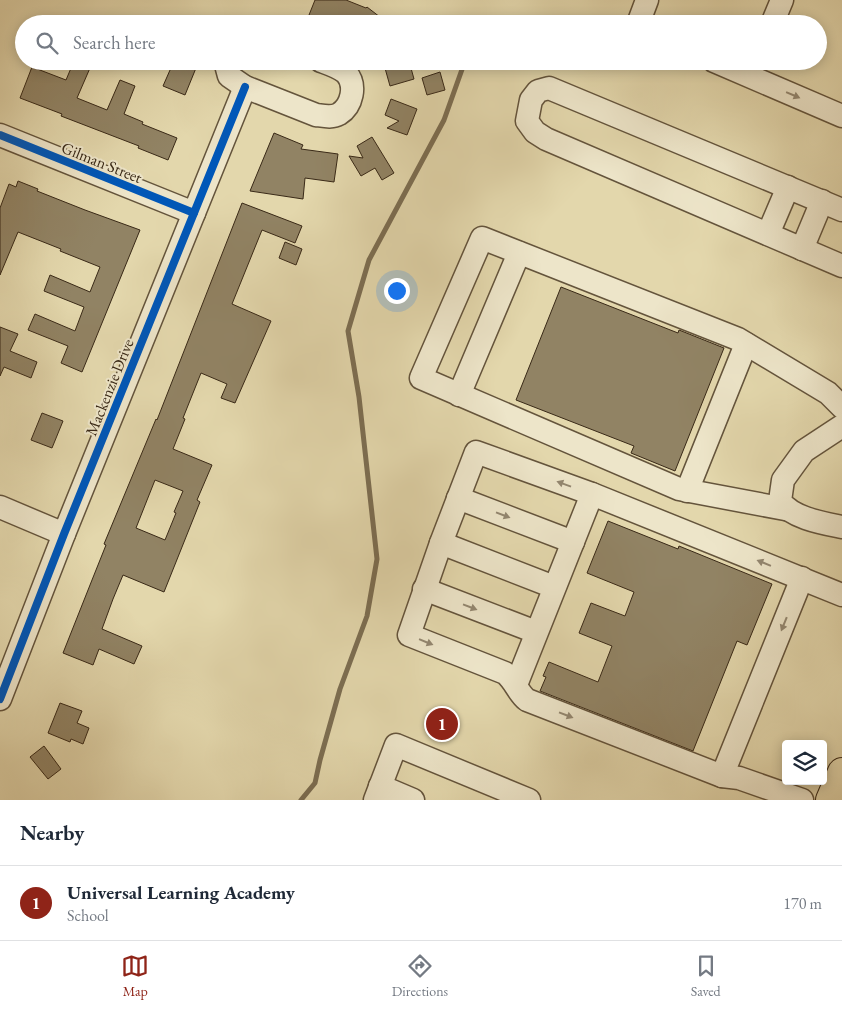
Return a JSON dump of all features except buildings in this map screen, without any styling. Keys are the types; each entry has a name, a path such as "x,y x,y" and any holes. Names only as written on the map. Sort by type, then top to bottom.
{"street":[{"path":"641,15 647,0"},
{"path":"776,15 782,0"},
{"path":"227,70 229,76 245,87 316,115 328,117 338,115 344,110 349,103 352,93 352,82 340,70"},
{"path":"754,70 842,116"},
{"name":"Mackenzie Drive","path":"0,699 64,534 245,87"},
{"path":"802,248 832,205 549,88 538,90 531,100 527,121 535,132 546,139 842,266"},
{"name":"Gilman Street","path":"0,135 194,213"},
{"path":"768,234 788,188"},
{"path":"842,407 828,393 738,339 482,238 421,378 679,490 785,508 802,516 842,526"},
{"path":"459,395 519,253"},
{"path":"687,491 746,344"},
{"path":"785,508 780,501 783,480 804,452 842,426"},
{"path":"802,800 739,778 722,776 528,700 522,696 516,685 505,673 409,635 424,589 476,452 592,494 842,595"},
{"path":"516,685 592,494"},
{"path":"458,498 573,542"},
{"path":"0,507 64,534"},
{"path":"441,543 554,586"},
{"path":"722,776 802,578"},
{"path":"424,589 536,632"},
{"path":"413,800 377,793 396,745 529,800"}],"waterway":[{"path":"301,800 315,783 340,689 367,616 377,559 359,397 348,331 369,260 444,120 462,70"}],"cycle path":[{"path":"0,699 64,534 245,87"},
{"path":"0,135 194,213"}],"place":[{"name":"Universal Learning Academy","path":"442,724"}]}
